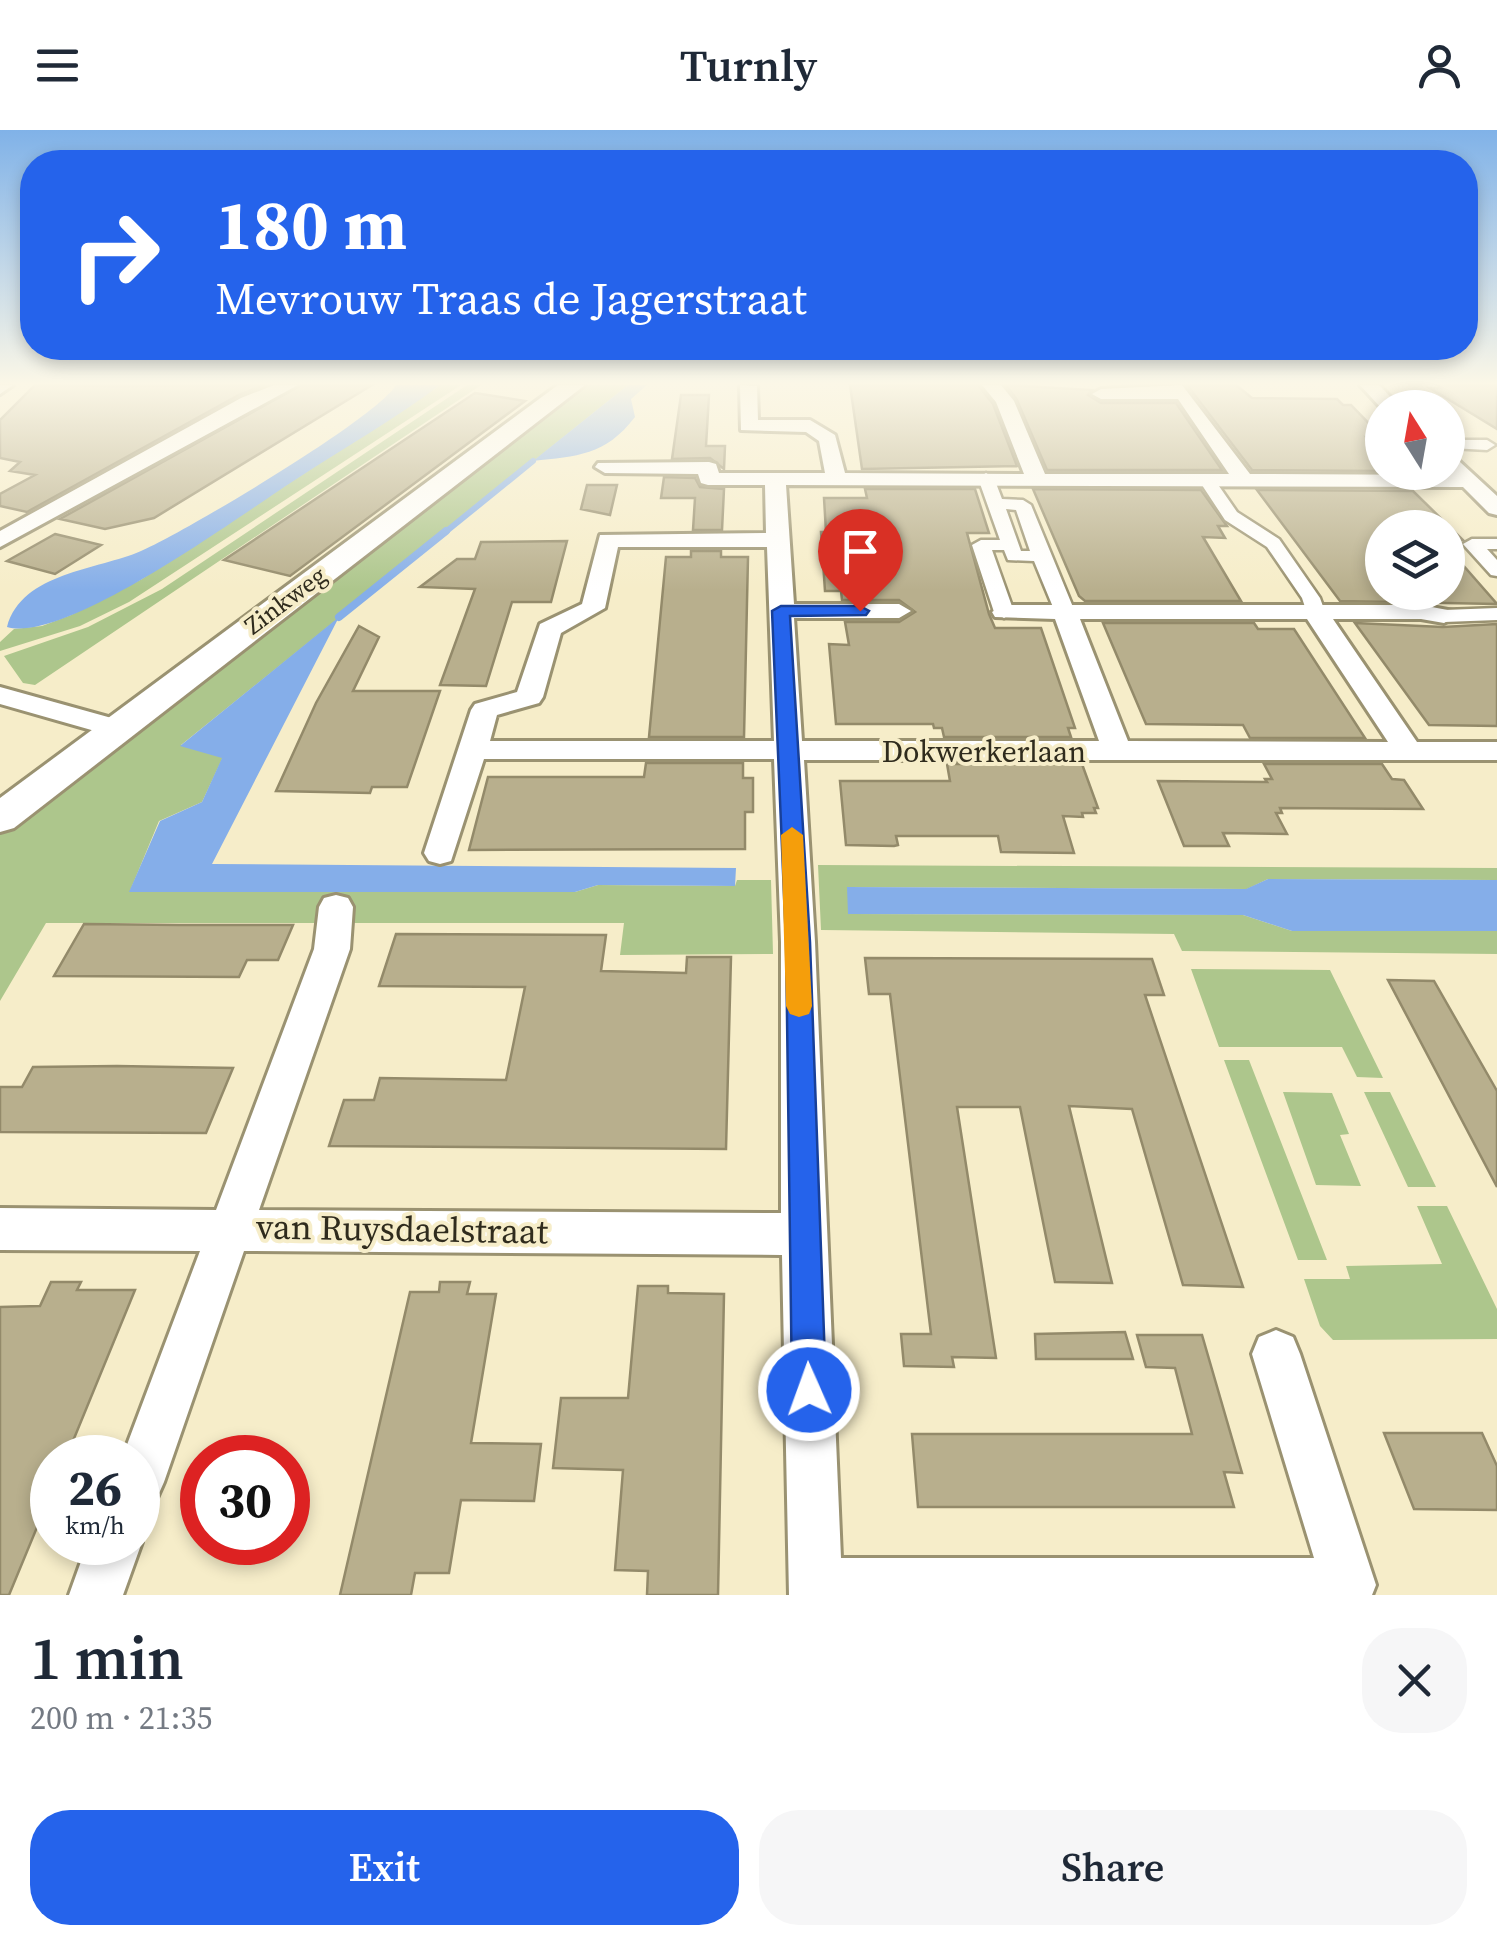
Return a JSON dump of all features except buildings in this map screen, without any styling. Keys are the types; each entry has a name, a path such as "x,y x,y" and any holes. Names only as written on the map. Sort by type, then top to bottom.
{"street":[{"path":"0,540 156,453"},
{"name":"Zinkweg","path":"0,818 482,453"},
{"path":"831,453 836,478"},
{"path":"1026,453 1036,478"},
{"path":"1224,453 1243,479"},
{"path":"604,467 709,468 708,479 1468,481"},
{"path":"1465,476 1497,508"},
{"path":"776,478 798,942 803,1234 816,1590 1350,1585 1276,1354"},
{"path":"986,478 1014,556 1041,556"},
{"path":"1206,479 1231,516 1273,543 1408,750"},
{"path":"996,504 1023,504 1117,751"},
{"path":"0,514 34,521"},
{"path":"440,853 485,710 529,698 549,629 593,608 608,540 776,540"},
{"path":"1011,544 981,545 1004,612 1497,614"},
{"path":"1497,544 1472,544 1497,571"},
{"path":"781,611 899,612"},
{"path":"0,695 116,728"},
{"name":"Dokwerkerlaan","path":"471,750 1497,752"},
{"path":"155,1435 332,948 336,907"},
{"name":"van Ruysdaelstraat","path":"0,1229 803,1234"},
{"path":"96,1595 107,1565"}],"green space":[{"path":"335,453 356,453 129,602 80,626 0,651 0,642 14,629 42,626 71,615 142,579"},
{"path":"365,453 379,453 35,685 23,683 4,656 88,627 162,589"},
{"path":"495,453 543,453 181,745 223,757 202,802 159,821 130,891 575,892 598,885 735,886 737,880 771,880 773,954 620,955 624,923 46,923 0,1001 0,835"},
{"path":"818,865 1497,868 1497,880 1268,879 1247,889 848,887 849,914 1243,915 1292,931 1497,931 1497,954 1182,951 1174,934 821,930"},
{"path":"1191,969 1330,970 1383,1078 1357,1077 1342,1047 1219,1047"},
{"path":"1224,1060 1249,1060 1327,1260 1298,1260"},
{"path":"1283,1092 1332,1093 1349,1134 1340,1135 1361,1186 1316,1185"},
{"path":"1364,1092 1390,1092 1436,1187 1408,1187"},
{"path":"1417,1206 1447,1206 1497,1309 1497,1339 1333,1340 1320,1326 1304,1279 1350,1279 1346,1266 1442,1264"}],"water":[{"path":"308,453 337,453 111,597 34,627 7,627 15,609 45,584 141,551"},
{"path":"543,453 584,453 577,455 533,461"},
{"path":"339,617 212,864 736,868 735,886 598,885 575,892 129,892 160,821 202,802 222,758 180,746"},
{"path":"1268,879 1497,880 1497,931 1292,931 1243,915 848,914 847,887 1246,889"}],"waterway":[{"path":"443,534 533,461"},
{"path":"339,617 446,531"}],"slow traffic":[{"path":"792,835 799,1006"}],"route":[{"path":"809,1390 798,942 781,611 860,611"}]}
